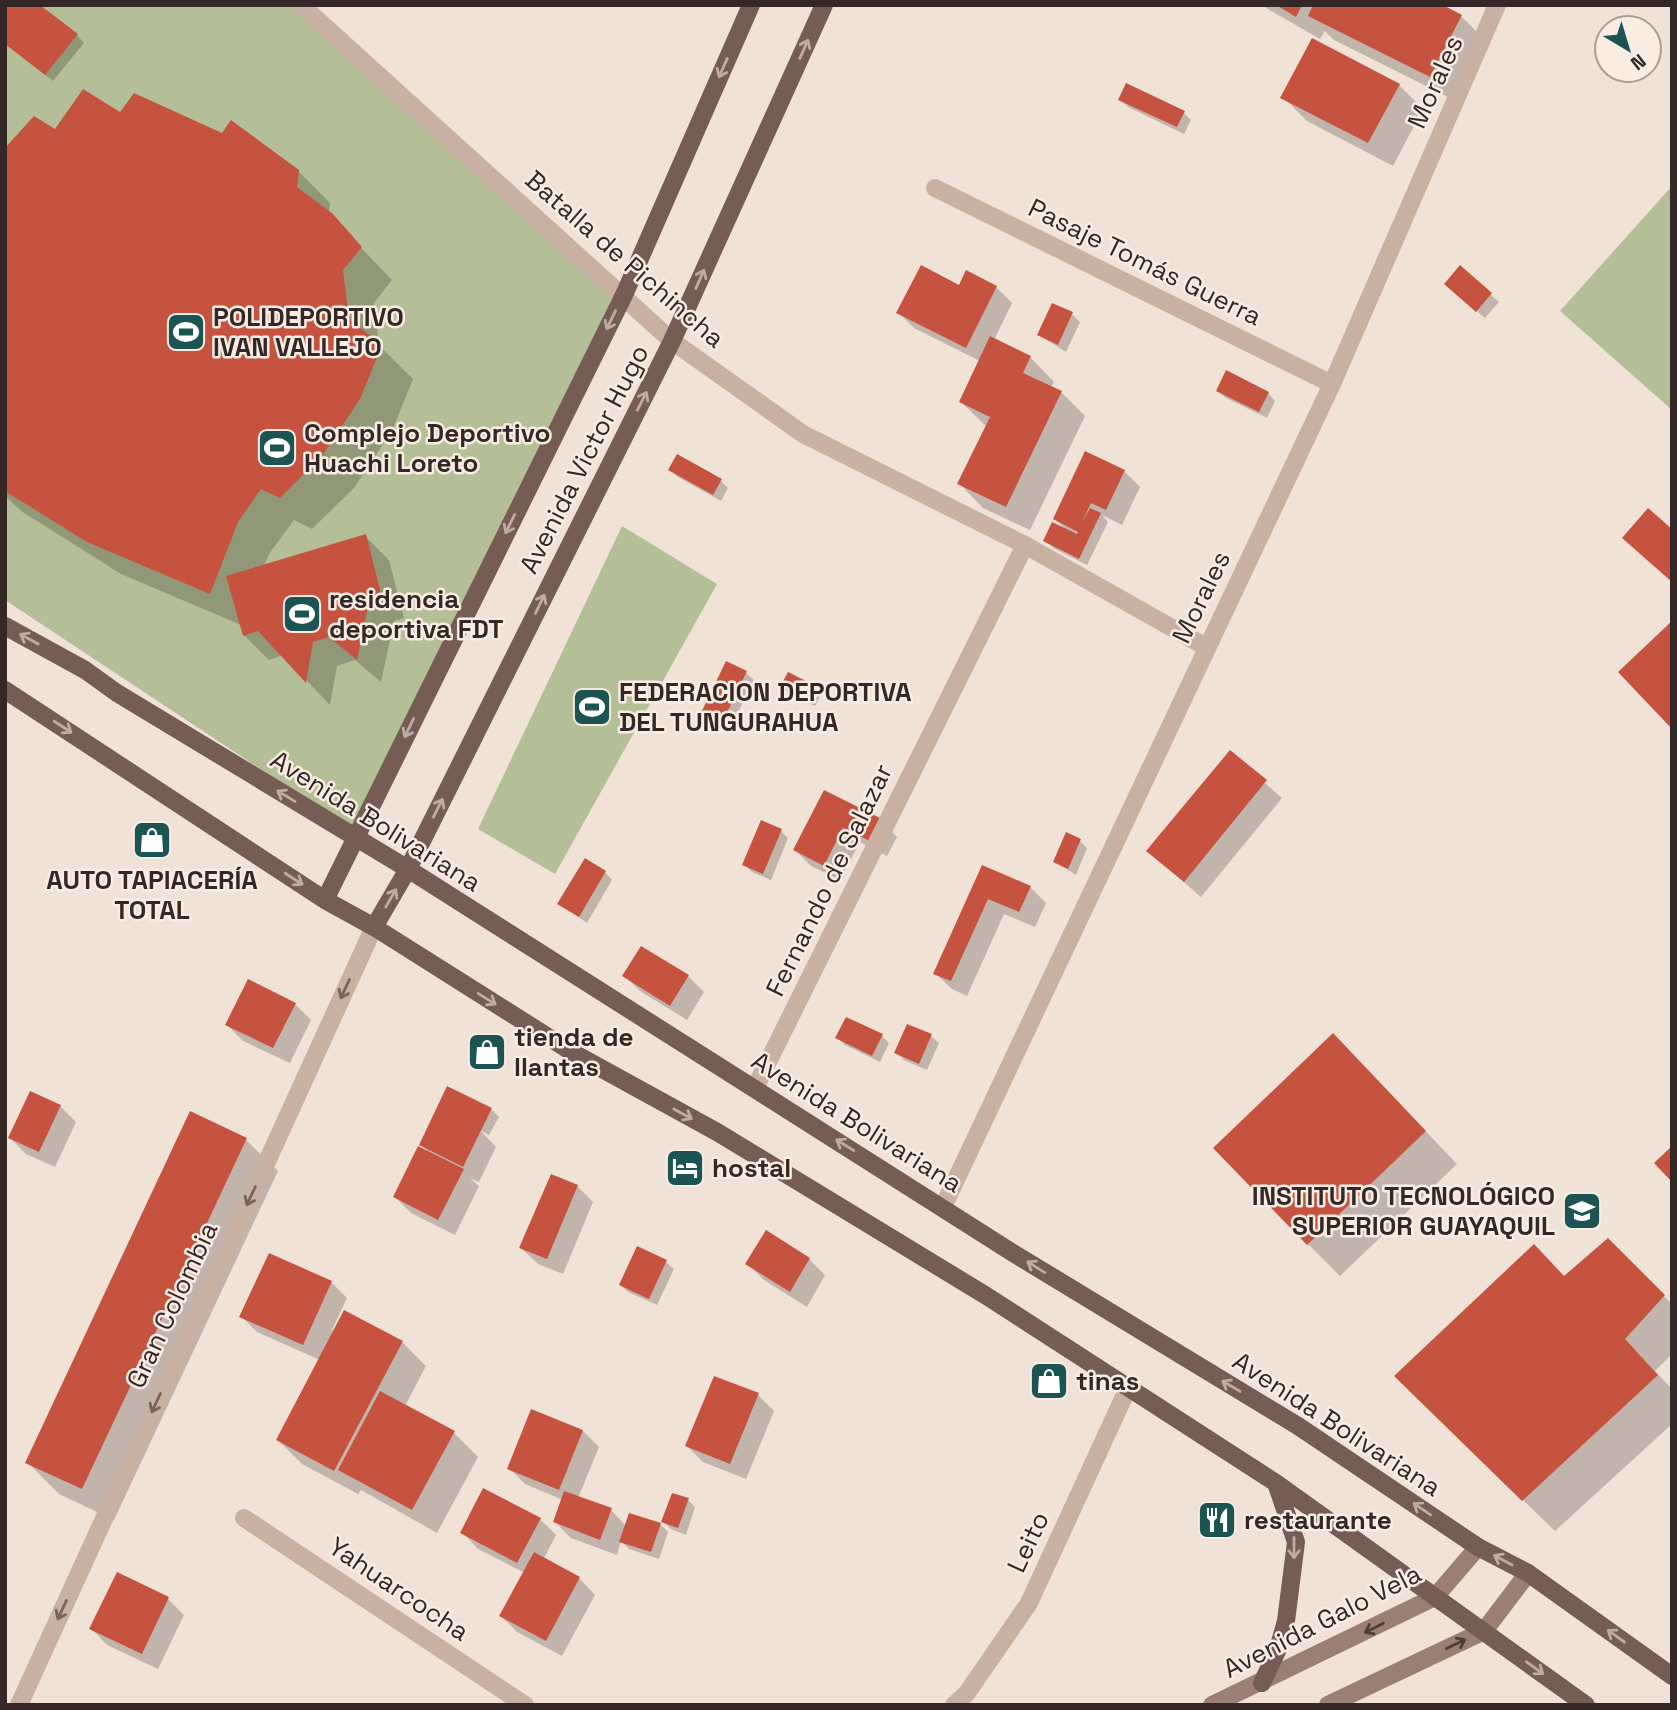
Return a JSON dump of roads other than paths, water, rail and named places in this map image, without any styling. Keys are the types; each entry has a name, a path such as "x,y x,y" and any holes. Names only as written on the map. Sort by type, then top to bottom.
{"main road":[{"name":"Avenida Victor Hugo","path":"325,900 624,295 751,5"},
{"name":"Avenida Victor Hugo","path":"374,927 408,869 672,341 824,5"},
{"name":"Avenida Bolivariana","path":"5,625 85,670 117,693 408,869 1150,1338 1298,1426 1479,1547 1528,1573 1672,1676"},
{"path":"5,690 325,900 374,927 575,1054 717,1132 985,1295 1276,1483 1586,1705"},
{"path":"1262,1682 1279,1649 1286,1621 1296,1542 1276,1483"},
{"name":"Avenida Galo Vela","path":"1213,1705 1435,1597 1479,1547"},
{"path":"1328,1705 1484,1631 1528,1573"}],"street":[{"name":"Batalla de Pichincha","path":"301,5 672,341 803,434 1025,545 1206,647"},
{"name":"Morales","path":"943,1207 1332,384 1494,7"},
{"name":"Pasaje Tomás Guerra","path":"935,188 1332,384"},
{"name":"Fernando de Salazar","path":"755,1088 1025,545"},
{"name":"Gran Colombia","path":"19,1705 374,927"},
{"name":"Leito","path":"954,1705 967,1693 1029,1602 1128,1388"},
{"name":"Yahuarcocha","path":"244,1518 525,1705"}],"place":[{"name":"POLIDEPORTIVO IVAN VALLEJO","path":"186,332"},
{"name":"Complejo Deportivo Huachi Loreto","path":"277,448"},
{"name":"residencia deportiva FDT","path":"302,614"},
{"name":"FEDERACION DEPORTIVA DEL TUNGURAHUA","path":"592,707"},
{"name":"AUTO TAPIACERÍA TOTAL","path":"152,840"},
{"name":"tienda de llantas","path":"487,1052"},
{"name":"hostal","path":"685,1168"},
{"name":"INSTITUTO TECNOLÓGICO SUPERIOR GUAYAQUIL","path":"1582,1211"},
{"name":"tinas","path":"1049,1381"},
{"name":"restaurante","path":"1217,1520"}]}
